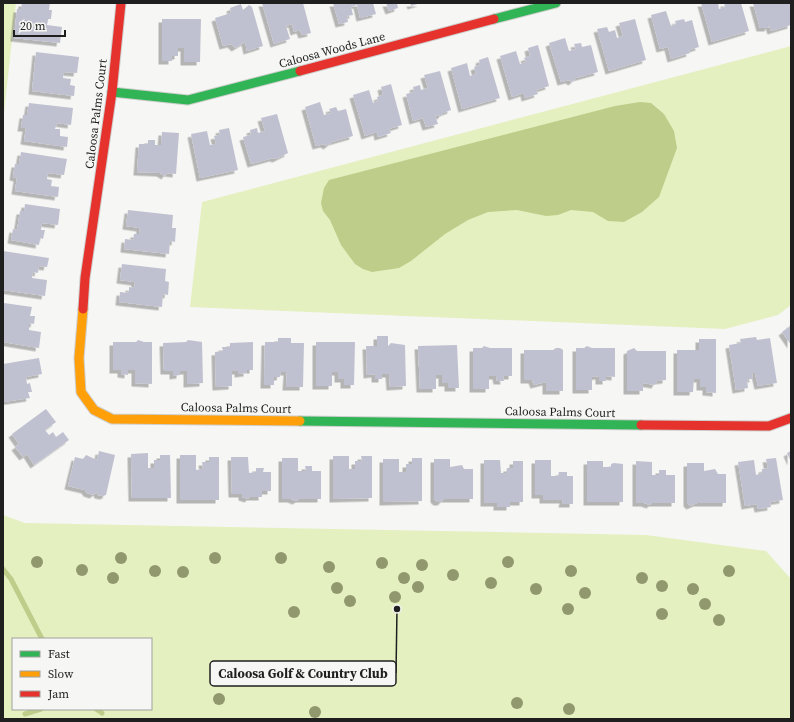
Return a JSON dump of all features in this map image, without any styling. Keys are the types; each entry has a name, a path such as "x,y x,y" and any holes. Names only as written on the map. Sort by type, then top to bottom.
{"street":[{"name":"Caloosa Palms Court","path":"121,3 112,92 86,278 79,358 82,392 94,410 112,419 769,426 791,418"},
{"name":"Caloosa Woods Lane","path":"112,92 188,100 556,3"}],"shaded area":[{"path":"3,3 16,3 3,122"},
{"path":"791,46 791,305 778,315 725,329 190,307 202,202"},
{"path":"640,102 651,103 664,114 674,131 677,148 659,197 642,212 624,222 608,221 593,212 571,210 558,215 546,216 517,210 488,212 468,220 445,234 411,261 399,268 372,272 355,264 341,245 330,220 323,211 321,203 324,188 329,180 615,106"},
{"path":"3,515 25,523 646,535 766,551 791,579 791,719 3,719"}],"building":[{"path":"22,3 50,3 49,10 52,10 51,19 48,19 47,25 62,27 60,43 14,38 17,9 21,9"},
{"path":"262,3 303,3 311,33 302,35 300,30 294,32 292,24 286,26 290,39 274,44"},
{"path":"333,3 373,3 376,14 360,18 357,5 351,7 353,15 347,16 348,22 339,24"},
{"path":"386,3 397,3 398,8 389,11"},
{"path":"410,3 421,3 411,6"},
{"path":"701,3 718,3 719,9 725,7 724,3 741,3 749,31 712,42"},
{"path":"753,3 791,3 791,25 771,31 769,25 768,28 760,28"},
{"path":"241,4 243,10 249,5 252,7 263,46 247,51 245,42 235,48 231,44 223,46 215,18 231,13 230,8"},
{"path":"666,11 671,26 676,24 675,21 684,19 685,22 692,20 699,47 689,50 690,53 671,59 668,47 660,49 651,15"},
{"path":"162,19 201,19 200,62 184,62 184,48 178,48 178,56 172,56 172,61 162,61"},
{"path":"635,19 646,60 609,71 597,29 607,27 609,32 615,30 617,38 623,36 619,23"},
{"path":"565,38 569,51 576,49 574,44 581,43 582,47 591,45 598,72 576,78 572,82 569,80 561,82 549,43"},
{"path":"538,45 549,86 536,90 538,94 525,98 524,93 512,97 500,56 516,51 520,64 526,62 524,58 530,56 528,48"},
{"path":"36,52 79,57 77,73 64,72 63,78 71,79 70,85 75,86 74,96 32,91"},
{"path":"488,57 500,98 462,109 451,68 467,63 470,76 476,74 474,67 480,65 479,60"},
{"path":"440,71 451,110 443,113 441,116 435,115 438,124 426,127 423,118 413,121 406,94 414,92 413,87 420,85 421,90 428,88 424,75"},
{"path":"391,84 402,125 389,129 391,133 378,137 377,132 365,136 353,95 369,90 373,103 378,101 377,97 383,95 381,87"},
{"path":"320,102 324,115 331,113 329,109 336,107 338,111 346,109 353,136 332,142 327,146 324,144 316,146 305,107"},
{"path":"29,103 73,108 71,125 57,123 55,129 60,129 60,136 68,137 67,147 24,141 26,128 21,128 23,115 27,115"},
{"path":"277,114 288,153 276,159 273,158 251,164 243,137 251,135 250,130 257,128 258,133 265,131 261,118"},
{"path":"229,128 238,170 200,178 191,134 207,131 210,145 216,144 214,136 220,135 219,130"},
{"path":"162,132 179,133 176,174 167,173 165,176 160,173 137,172 139,144 148,144 148,140 155,140 155,145 161,145"},
{"path":"21,152 67,159 64,175 48,173 47,179 52,180 51,186 59,187 58,197 15,191 17,178 13,177 15,164 19,164"},
{"path":"25,204 60,209 58,225 42,223 41,230 45,230 43,239 40,238 39,245 11,240 13,229 17,230 20,211 24,211"},
{"path":"128,210 173,215 172,228 176,228 175,242 170,241 169,254 124,249 125,239 133,240 134,234 139,234 140,228 126,226"},
{"path":"3,251 49,258 47,267 39,266 38,273 33,272 32,278 47,280 45,296 3,290"},
{"path":"122,264 166,269 165,281 169,282 168,295 163,294 162,307 119,302 120,292 129,293 129,287 134,288 135,282 120,280"},
{"path":"4,303 32,307 30,316 35,316 34,324 29,323 29,330 41,332 39,348 3,342"},
{"path":"791,323 791,345 782,332 789,327"},
{"path":"377,336 388,336 388,346 391,343 405,345 406,386 390,387 389,374 382,374 382,379 375,379 375,374 367,375 366,346 377,346"},
{"path":"756,337 757,340 770,338 777,383 758,386 755,373 752,373 753,379 747,379 748,388 736,390 729,345 741,343 740,339"},
{"path":"278,338 291,338 291,343 304,343 303,387 286,387 287,372 281,372 280,377 274,377 274,385 264,385 265,342 278,342"},
{"path":"699,339 716,339 716,393 706,392 706,387 700,387 700,379 694,379 693,392 677,392 677,350 699,350"},
{"path":"138,340 152,342 152,384 135,383 135,370 128,370 128,375 121,374 121,370 113,370 113,342 136,342"},
{"path":"188,340 202,342 203,383 187,384 187,371 180,371 180,375 173,376 173,371 164,371 163,343 186,342"},
{"path":"253,342 253,370 247,370 247,373 238,374 238,371 232,371 232,386 216,387 215,352 223,351 222,347 230,347 230,343"},
{"path":"316,342 355,342 354,385 344,385 344,379 338,379 338,372 332,372 332,386 316,386"},
{"path":"457,345 459,388 448,388 448,383 442,383 442,375 436,375 436,389 420,389 418,346"},
{"path":"484,346 490,348 512,348 512,376 503,376 504,381 497,381 496,376 489,376 489,389 473,389 473,348 482,348"},
{"path":"587,346 592,348 615,348 615,377 606,376 606,381 599,381 599,376 592,377 592,390 576,390 576,348 584,348"},
{"path":"556,348 563,350 563,391 546,391 546,382 534,385 532,380 524,380 524,350 553,350"},
{"path":"634,348 637,351 666,351 666,380 657,381 655,385 643,383 643,391 627,391 627,351"},
{"path":"39,358 42,374 26,377 27,384 30,383 32,392 28,392 30,398 3,402 3,364"},
{"path":"46,409 56,422 45,430 49,435 53,432 56,437 63,432 69,440 34,465 27,454 23,457 15,447 19,444 12,434"},
{"path":"99,451 115,455 106,495 98,495 97,492 93,495 87,493 85,490 68,486 75,457 83,459 86,455 97,460"},
{"path":"791,451 791,462 787,453"},
{"path":"148,453 148,468 154,468 154,460 160,460 160,455 170,455 171,498 132,498 131,454"},
{"path":"180,455 196,455 196,470 203,469 202,462 209,462 209,457 219,457 219,500 180,500"},
{"path":"333,456 349,456 349,469 355,469 355,461 362,461 361,456 372,456 372,498 333,499"},
{"path":"231,457 248,457 249,473 256,472 256,468 264,468 263,472 271,472 271,491 262,491 262,497 250,497 248,499 242,497 242,494 232,494"},
{"path":"282,458 298,458 298,471 306,471 305,466 312,466 312,471 321,471 321,499 299,499 296,501 291,499 282,499"},
{"path":"412,458 422,458 422,501 383,502 383,459 399,459 399,472 406,472 406,464 412,464"},
{"path":"776,458 783,500 770,502 771,507 758,509 757,504 745,506 738,462 754,460 756,475 762,473 762,469 768,468 766,459"},
{"path":"434,459 450,459 450,467 462,465 464,469 473,469 473,499 444,499 441,502 437,502 434,499"},
{"path":"484,460 500,460 501,473 506,473 507,468 513,468 513,461 523,461 523,502 510,502 510,507 497,507 497,503 484,503"},
{"path":"535,460 551,460 551,476 558,476 559,472 567,472 567,476 573,476 573,504 562,504 563,500 543,500 543,495 535,495"},
{"path":"587,461 603,461 603,467 611,467 611,464 614,463 623,464 623,502 587,502"},
{"path":"636,461 652,462 652,475 659,475 659,470 666,470 666,475 675,475 675,503 652,503 650,505 636,503"},
{"path":"687,463 704,463 704,471 715,469 718,474 726,474 726,503 697,503 690,506 687,503"}],"waterway":[{"path":"3,569 11,579 41,638"},
{"path":"25,714 38,710"},
{"path":"98,710 102,713"}],"traffic: fast":[{"path":"494,19 556,3"},
{"path":"112,92 188,100 300,71"},
{"path":"300,421 641,425"}],"traffic: slow":[{"path":"83,309 79,358 81,392 94,410 112,419 300,421"}],"traffic: jam":[{"path":"83,309 85,278 112,92 121,3"},
{"path":"300,71 494,19"},
{"path":"641,425 769,426 791,418"}],"place":[{"name":"Caloosa Golf & Country Club","path":"397,609"}]}
